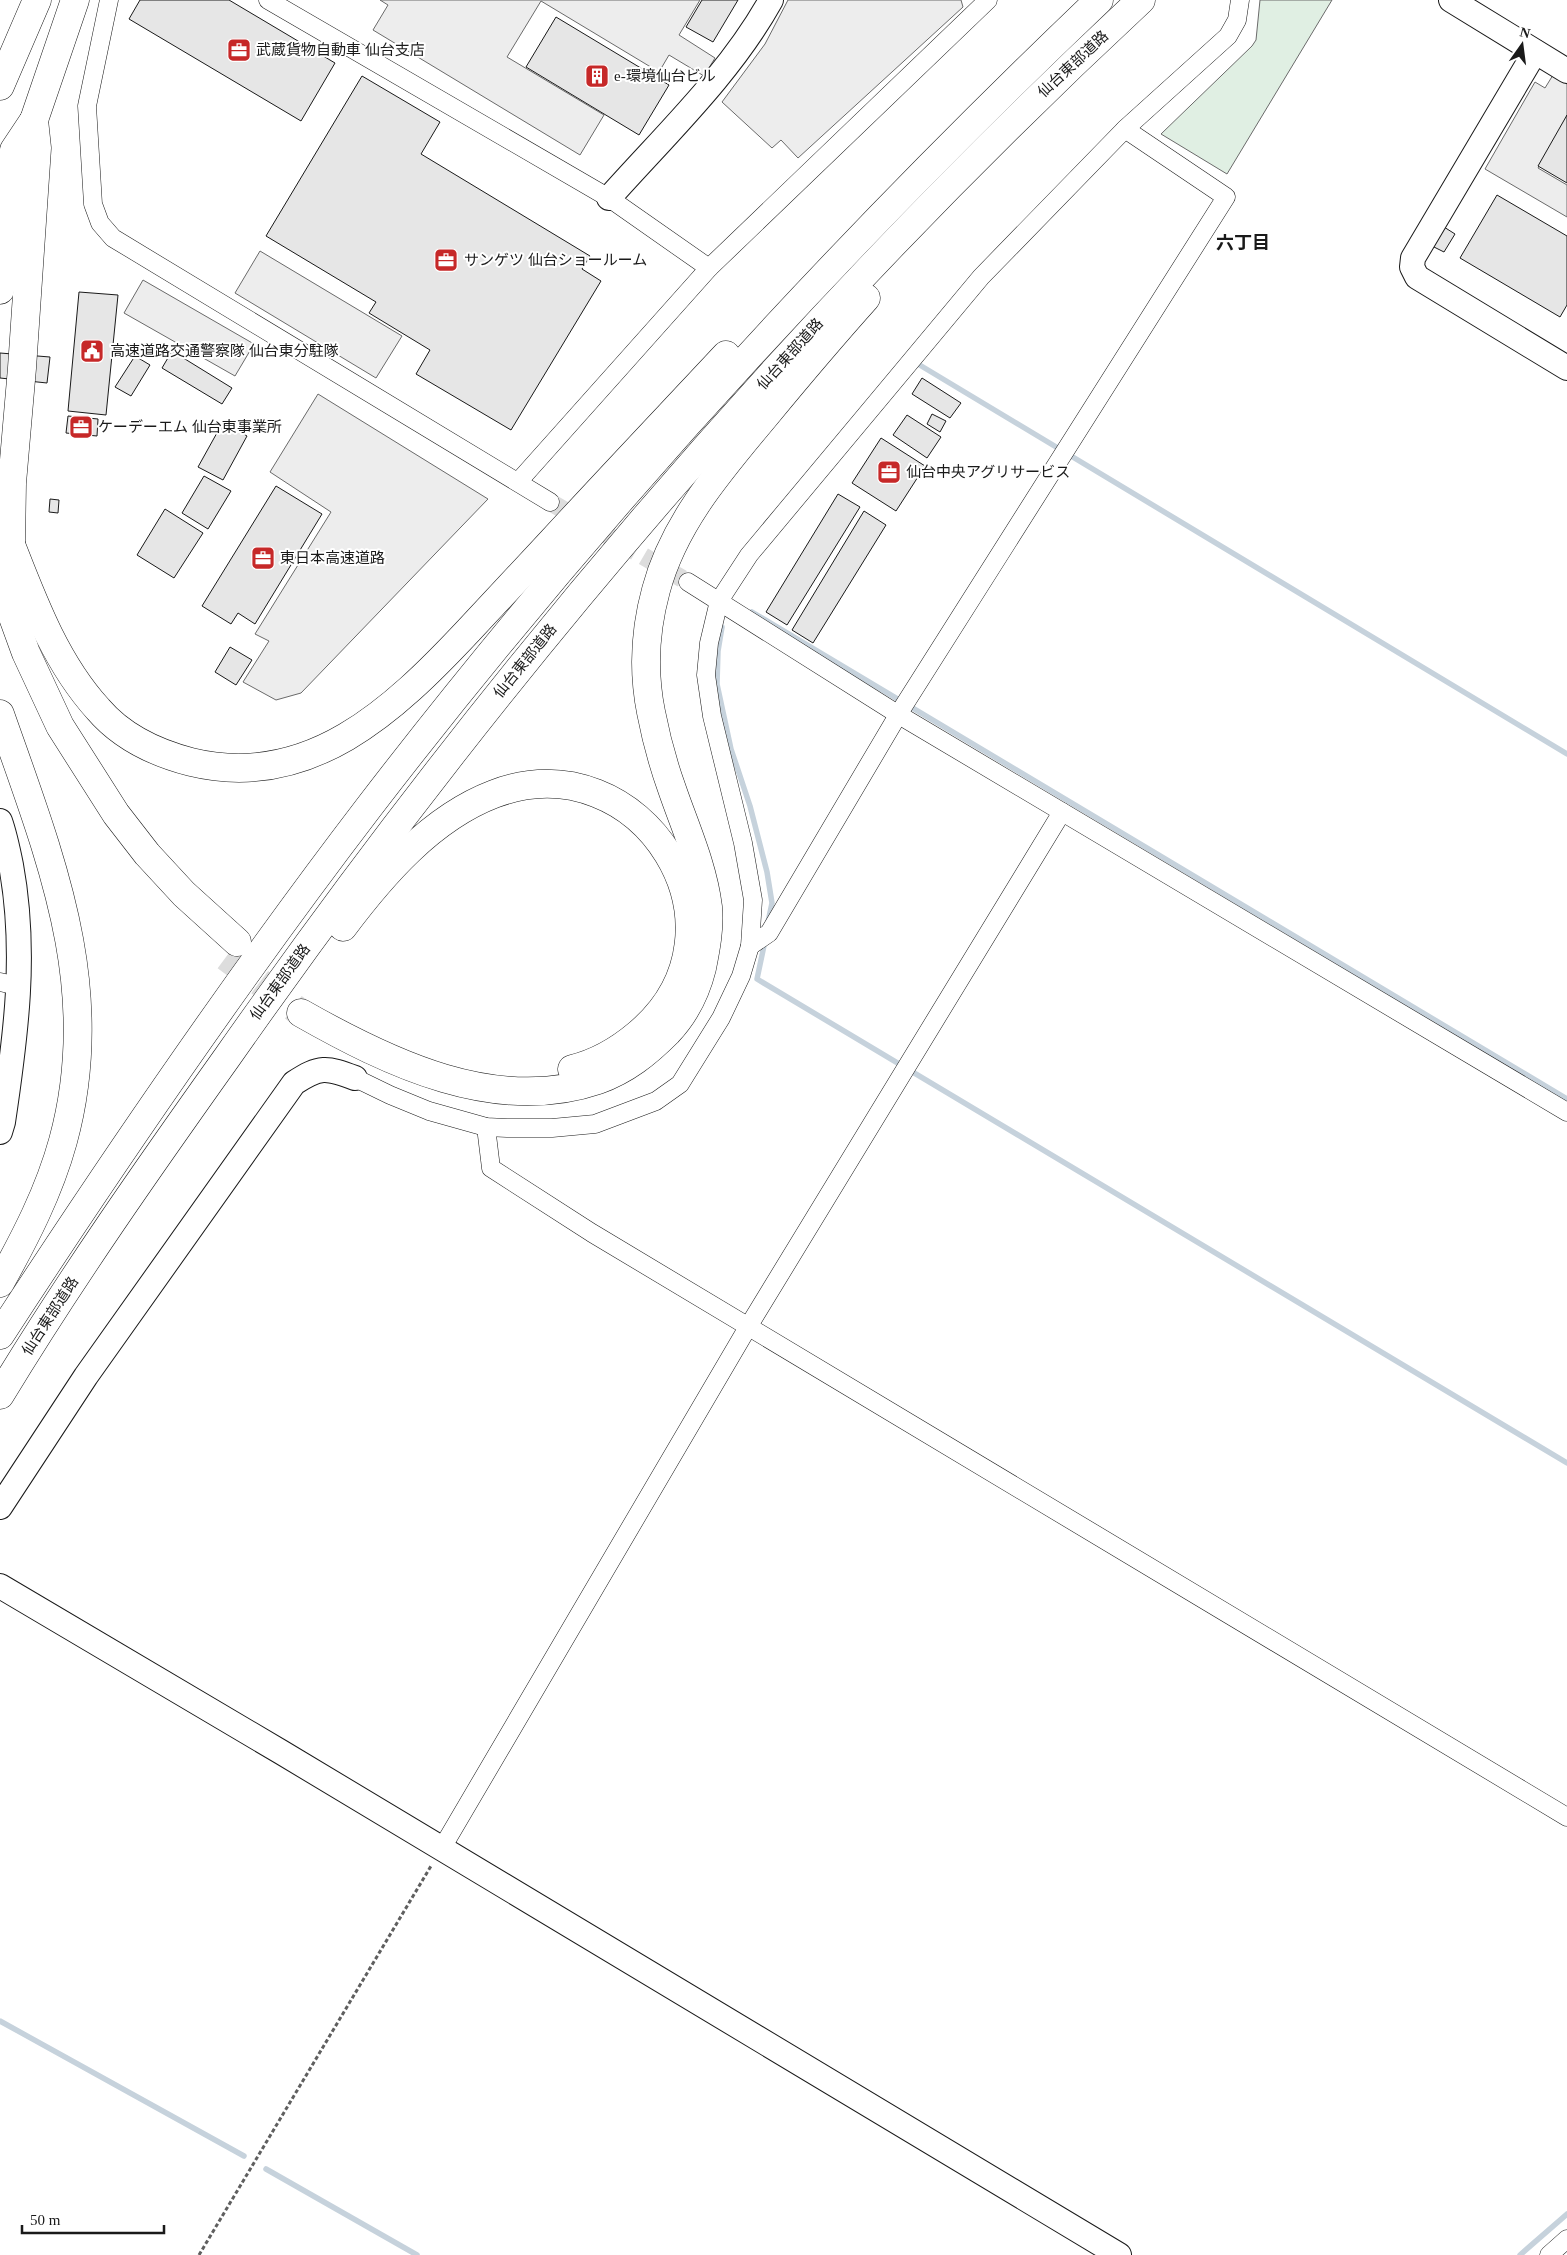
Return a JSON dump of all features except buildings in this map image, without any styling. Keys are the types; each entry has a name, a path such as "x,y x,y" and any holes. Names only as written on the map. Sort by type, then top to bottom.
{"highway":[{"path":"0,86 37,0"},
{"path":"0,458 27,149 34,120 75,0"},
{"name":"仙台東部道路","path":"0,1335 67,1232 167,1085 275,932 372,803 455,699 591,534 793,308 1017,78 1099,0"},
{"name":"仙台東部道路","path":"0,1395 95,1246 256,1015 393,829 479,718 611,556 816,324 1039,96 1136,4"},
{"path":"95,1246 191,1132 361,903 422,839 445,820 495,794 522,787 568,786 590,791 614,802 639,819 660,840 677,867 687,897 690,927 680,977 667,1003 650,1024 627,1044 602,1059 574,1068 543,1073 510,1074 447,1060 405,1046 307,1005 353,1041 431,1074 496,1090 524,1092 551,1091 582,1085 608,1076 631,1064 653,1047 673,1026 689,1004 699,978 708,930 708,906 701,877 659,748 646,682 649,623 664,562 693,507 728,461 831,337 1007,139 1039,96"},
{"path":"0,290 14,150 34,120"},
{"path":"13,610 23,540 42,304 45,230 43,150 34,120"},
{"path":"5,549 22,368 37,148 34,120"},
{"path":"13,610 62,660 78,686 99,711 124,732 150,748 208,766 237,769 301,759 328,747 354,733 385,711 445,655 780,298 883,214"},
{"path":"5,549 26,485"},
{"path":"0,493 5,549"},
{"path":"0,517 13,610 26,653 60,726 116,814 148,854 232,949"},
{"path":"0,714 26,788 60,898 70,937 79,1012 72,1100 63,1142 34,1220 0,1283"}],"street":[{"path":"109,0 87,106 93,204 100,223 113,238 550,502"},
{"path":"268,0 609,198 709,268"},
{"path":"609,198 722,72 755,29 772,0"},
{"path":"518,482 709,268 988,0"},
{"path":"759,939 743,843 712,716 706,674 709,644 718,601 749,555 982,277 1125,129 1228,36 1237,20 1240,0"},
{"path":"1451,0 1567,71"},
{"path":"1535,52 1413,258 1412,263 1417,278 1567,368"},
{"path":"0,1507 86,1376 294,1083 311,1072 326,1069 355,1078 429,1111 486,1127 552,1128 595,1124 656,1101 680,1084 721,1018 759,939 903,707 1226,197 1125,129"},
{"path":"688,582 903,707 1062,812 1567,1112"},
{"path":"442,1848 748,1326 1062,812"},
{"path":"0,821 14,885 20,937 9,984 17,1034 0,1132"},
{"path":"486,1127 491,1168 592,1233 1567,1817"},
{"path":"0,1586 442,1848 1119,2255"},
{"path":"1549,2255 1567,2239"}],"path":[{"path":"199,2255 442,1848"}],"green space":[{"path":"1260,0 1332,0 1227,174 1161,134 1252,46 1256,40"}],"shaded area":[{"path":"380,0 700,0 679,35 715,58 704,76 669,55 659,72 541,1 507,57 604,115 580,155 373,30 388,5"},
{"path":"788,0 961,0 963,7 798,158 781,140 772,148 722,102 765,44"},
{"path":"1553,75 1567,84 1567,117 1538,168 1567,185 1567,217 1485,169 1535,82 1545,88"},
{"path":"260,251 402,336 376,378 235,293"},
{"path":"143,280 254,344 235,376 124,313"},
{"path":"318,394 488,499 301,693 276,700 243,682 269,641 255,634 331,512 270,472"}],"waterway":[{"path":"918,364 1567,754"},
{"path":"752,612 1567,1099"},
{"path":"722,627 718,651 717,684 731,749 750,806 767,872 772,903 768,922"},
{"path":"765,941 757,979 1567,1463"},
{"path":"0,2021 244,2156"},
{"path":"266,2169 417,2255"},
{"path":"1520,2255 1567,2214"}],"tunnel":[{"path":"550,502 688,582"},
{"path":"226,957 301,1013"}],"place":[{"name":"武蔵貨物自動車 仙台支店","path":"239,50"},
{"name":"e-環境仙台ビル","path":"597,76"},
{"name":"サンゲツ 仙台ショールーム","path":"446,260"},
{"name":"高速道路交通警察隊 仙台東分駐隊","path":"92,351"},
{"name":"ケーデーエム 仙台東事業所","path":"81,427"},
{"name":"仙台中央アグリサービス","path":"889,472"},
{"name":"東日本高速道路","path":"263,558"}],"district":[{"name":"六丁目","path":"1243,243"}]}
